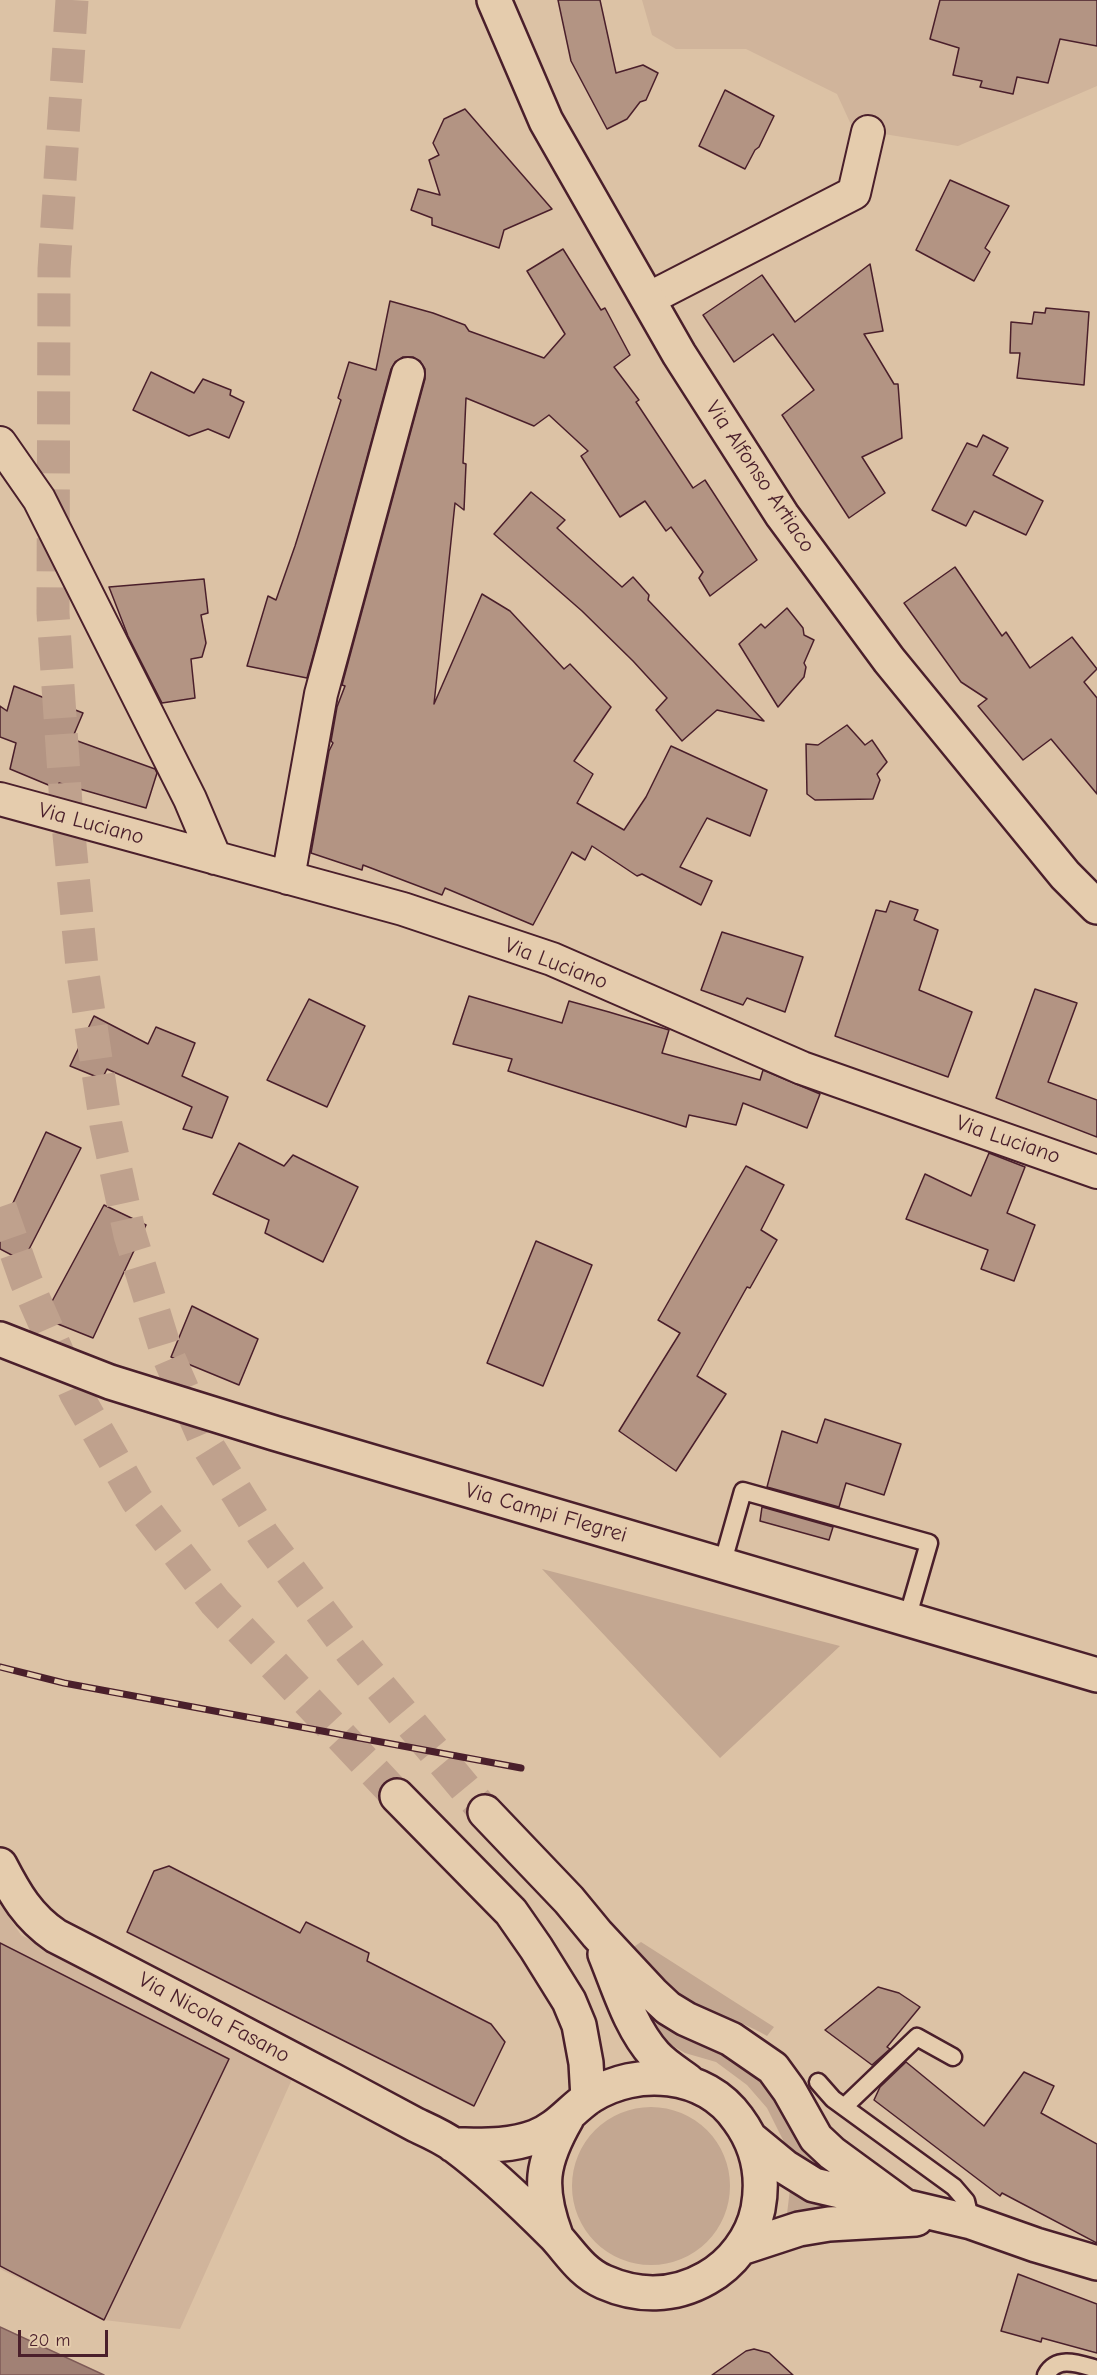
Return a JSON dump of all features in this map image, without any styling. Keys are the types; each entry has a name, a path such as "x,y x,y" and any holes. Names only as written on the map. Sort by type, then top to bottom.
{"street":[{"name":"Via Alfonso Artiaco","path":"494,0 546,121 698,384 782,515 882,651 1065,875 1097,907"},
{"path":"648,299 854,193 868,132"},
{"path":"288,878 321,694 408,374"},
{"path":"0,443 39,499 190,798 215,858"},
{"name":"Via Luciano","path":"0,799 403,909 552,959 802,1068 1097,1172"},
{"name":"Via Campi Flegrei","path":"0,1339 110,1382 263,1430 1097,1675"},
{"path":"397,1796 511,1912 569,2001 579,2025 586,2063 577,2108 551,2145 544,2176 545,2207 558,2239"},
{"path":"485,1812 569,1900 651,1994 686,2019 731,2039 773,2068 789,2090 816,2138 832,2153 903,2205"},
{"name":"Via Nicola Fasano","path":"0,1865 22,1905 38,1924 56,1936 453,2145"},
{"path":"597,1934 644,2042 657,2058 692,2084 716,2097 736,2116 752,2139 785,2167 814,2185 958,2220 1097,2263"},
{"path":"453,2145 495,2146 517,2143 538,2136 610,2085 637,2078 665,2078 692,2084"},
{"path":"453,2145 525,2206 558,2239 575,2262 600,2281 630,2292 661,2294 692,2287 719,2271 741,2248 756,2221 761,2194 760,2166 752,2139"},
{"path":"741,2248 800,2229 829,2224 958,2220"}],"lane":[{"path":"722,1565 743,1491 929,1543 907,1619"},
{"path":"844,2107 918,2037 953,2057"},
{"path":"818,2082 833,2099 954,2187 966,2201 958,2220"},
{"path":"1046,2375 1053,2366 1060,2363 1073,2362 1097,2369"}],"shaded area":[{"path":"642,0 1097,0 1097,86 958,146 853,129 837,94 746,49 676,49 652,35"},
{"path":"542,1569 840,1646 720,1758"},
{"path":"0,1904 21,1935 293,2077 180,2329 104,2320 0,2269"},
{"path":"641,1942 774,2027 767,2036 674,1992 657,1977 632,1948"},
{"path":"645,2009 672,2029 696,2042 725,2053 759,2077 838,2176 820,2171 788,2150 767,2108 747,2085 716,2062 685,2053 666,2042 656,2032"},
{"path":"651,2107 681,2113 707,2130 724,2156 730,2186 724,2216 707,2242 681,2259 651,2265 621,2259 595,2242 578,2216 572,2186 578,2156 595,2130 621,2113"},
{"path":"790,2189 842,2208 807,2210 787,2214"},
{"path":"0,2327 104,2375 0,2375"}],"building":[{"path":"558,0 600,0 616,73 643,65 658,73 646,100 640,102 627,119 607,129 571,61"},
{"path":"940,0 1097,0 1097,46 1060,39 1048,83 1017,77 1013,94 980,87 982,81 953,75 959,48 930,39"},
{"path":"725,90 774,116 745,169 699,146"},
{"path":"465,109 552,209 504,230 499,248 432,225 432,218 411,210 418,189 440,195 429,160 439,155 433,143 444,119"},
{"path":"950,180 1009,206 985,248 990,252 974,281 916,250"},
{"path":"563,249 601,310 605,308 630,355 614,367 639,400 636,402 693,488 705,480 757,560 710,596 699,578 703,572 671,527 666,531 645,501 620,517 581,456 588,451 549,415 534,426 466,398 463,463 466,464 464,510 455,503 434,704 482,594 510,611 564,669 570,664 611,707 574,761 593,774 577,803 624,830 646,797 671,746 767,790 750,836 707,818 680,867 712,881 701,905 642,874 637,876 592,846 585,860 572,852 533,925 445,888 442,895 363,865 362,870 311,853 329,751 333,743 331,741 337,707 345,686 342,685 425,379 425,369 420,361 413,357 403,357 395,362 391,369 307,678 247,666 268,596 276,600 295,546 341,400 338,398 349,362 376,370 390,301 433,313 465,325 469,331 544,358 565,334 527,271"},
{"path":"870,264 883,331 864,334 894,384 898,384 902,438 862,457 885,493 849,518 782,415 814,390 773,334 734,362 703,315 762,275 795,322"},
{"path":"1046,308 1089,312 1084,385 1017,378 1020,353 1010,353 1011,322 1032,324 1034,312 1045,313"},
{"path":"151,372 194,393 203,379 231,390 230,395 244,402 229,438 208,429 189,436 133,410"},
{"path":"983,435 1008,448 993,475 1043,501 1026,535 974,511 966,526 932,510 967,443 977,447"},
{"path":"531,492 565,520 557,528 622,587 633,577 649,595 648,600 764,721 717,710 682,741 656,710 667,698 582,611 494,534"},
{"path":"955,567 1002,636 1006,632 1030,668 1072,637 1097,669 1084,682 1097,698 1097,794 1051,739 1023,760 978,706 987,699 961,682 904,603"},
{"path":"204,579 208,613 201,615 206,643 202,657 191,659 195,698 162,703 128,636 109,587"},
{"path":"787,608 803,628 804,635 814,640 804,663 806,667 804,677 778,707 739,644 761,624 765,628"},
{"path":"14,686 83,713 72,739 155,769 157,773 146,808 59,783 58,789 10,769 16,743 0,737 0,706 7,711"},
{"path":"847,725 865,745 872,740 887,762 877,774 880,780 873,799 815,800 807,794 806,744 818,745"},
{"path":"890,901 918,910 914,920 938,930 919,990 972,1012 948,1077 835,1036 876,910 886,912"},
{"path":"722,932 803,957 785,1012 747,998 743,1005 701,990"},
{"path":"1035,989 1077,1003 1048,1082 1097,1100 1097,1137 996,1098"},
{"path":"469,996 562,1023 569,1001 609,1012 669,1030 662,1053 760,1080 763,1070 820,1094 807,1128 743,1103 736,1125 689,1115 686,1127 508,1071 512,1059 453,1044"},
{"path":"309,999 365,1026 327,1107 267,1080"},
{"path":"94,1016 148,1044 156,1027 195,1043 182,1076 228,1097 212,1138 183,1129 192,1107 107,1069 102,1079 70,1066"},
{"path":"46,1132 81,1148 23,1261 0,1249 0,1231"},
{"path":"239,1143 284,1166 293,1155 358,1187 323,1262 265,1233 269,1220 213,1194"},
{"path":"989,1153 1025,1167 1007,1213 1035,1225 1014,1281 981,1269 988,1250 906,1219 925,1174 971,1196"},
{"path":"746,1166 784,1185 761,1230 777,1240 750,1288 747,1287 697,1376 726,1394 676,1471 619,1431 680,1333 658,1320"},
{"path":"104,1205 146,1225 93,1338 43,1318"},
{"path":"536,1241 592,1265 543,1386 487,1363"},
{"path":"192,1306 258,1339 239,1385 171,1357"},
{"path":"825,1419 901,1444 884,1495 846,1483 839,1507 767,1487 782,1431 817,1443"},
{"path":"762,1507 833,1527 829,1540 760,1521"},
{"path":"169,1866 300,1933 306,1922 369,1953 367,1961 491,2024 505,2042 474,2106 127,1932 154,1871"},
{"path":"0,1943 229,2059 104,2320 0,2266"},
{"path":"878,1987 899,1993 920,2007 887,2047 890,2049 872,2065 825,2030"},
{"path":"906,2062 984,2126 1024,2072 1054,2086 1041,2113 1097,2144 1097,2243 1002,2193 1000,2196 874,2100 880,2087"},
{"path":"1018,2274 1097,2304 1097,2353 1042,2338 1041,2342 1001,2331"},
{"path":"754,2349 769,2353 793,2375 712,2375 746,2351"}],"tunnel":[{"path":"72,0 54,269 53,613 66,804 82,967 106,1125 130,1235 166,1351 206,1443 263,1535 352,1653 485,1812"},
{"path":"0,1207 26,1281 76,1394 137,1500 215,1602 397,1796"}],"railway":[{"path":"0,1667 64,1683 521,1768"}]}
